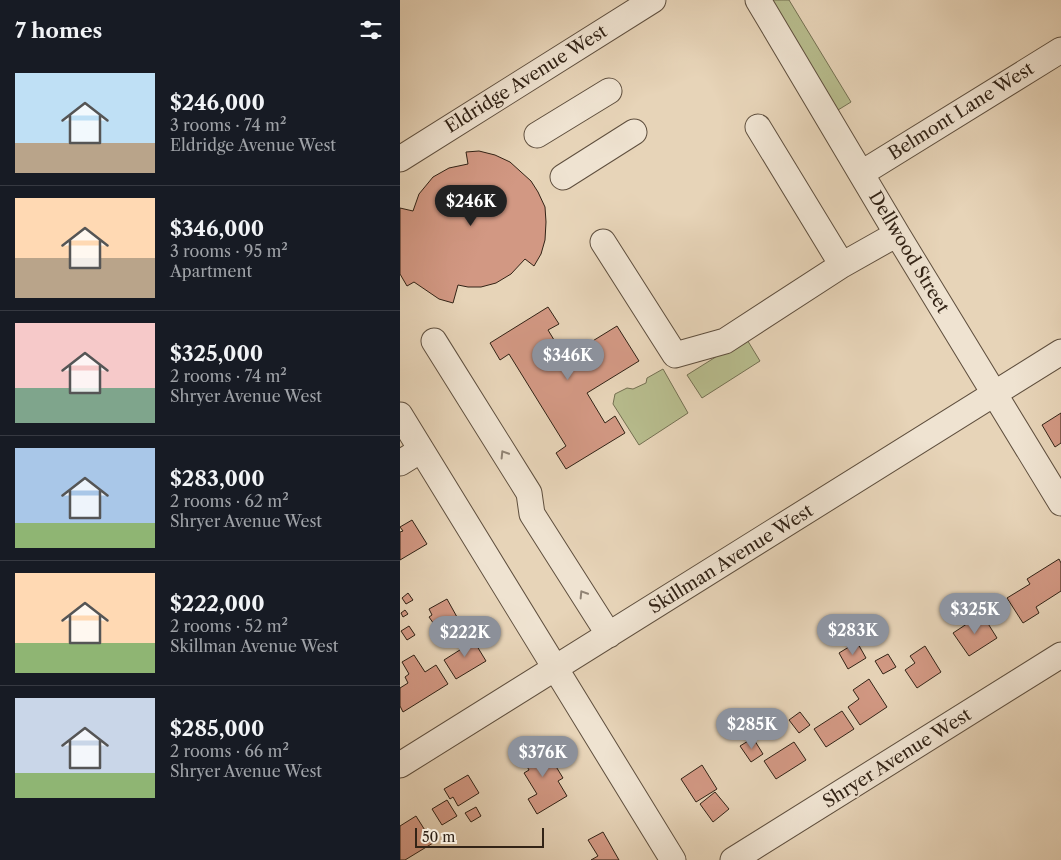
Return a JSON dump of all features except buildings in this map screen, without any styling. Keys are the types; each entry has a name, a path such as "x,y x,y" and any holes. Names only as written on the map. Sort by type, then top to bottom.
{"street":[{"name":"Eldridge Avenue West","path":"400,159 653,0"},
{"name":"Dellwood Street","path":"758,0 897,234 1061,503"},
{"name":"Belmont Lane West","path":"862,173 1061,50"},
{"path":"537,134 609,91"},
{"path":"758,127 842,265"},
{"path":"563,177 634,132"},
{"path":"604,242 675,355 725,341 842,265 897,234"},
{"path":"434,341 529,494 532,514 609,636"},
{"name":"Skillman Avenue West","path":"400,765 1061,352"},
{"path":"400,415 410,456 555,669 673,860"},
{"name":"Shryer Avenue West","path":"733,860 1061,655"}],"green space":[{"path":"772,0 789,0 851,102 838,110"},
{"path":"746,338 760,361 702,398 687,375"},
{"path":"663,369 688,413 639,445 613,404 615,394 627,388 633,389 646,383 647,378"}]}
